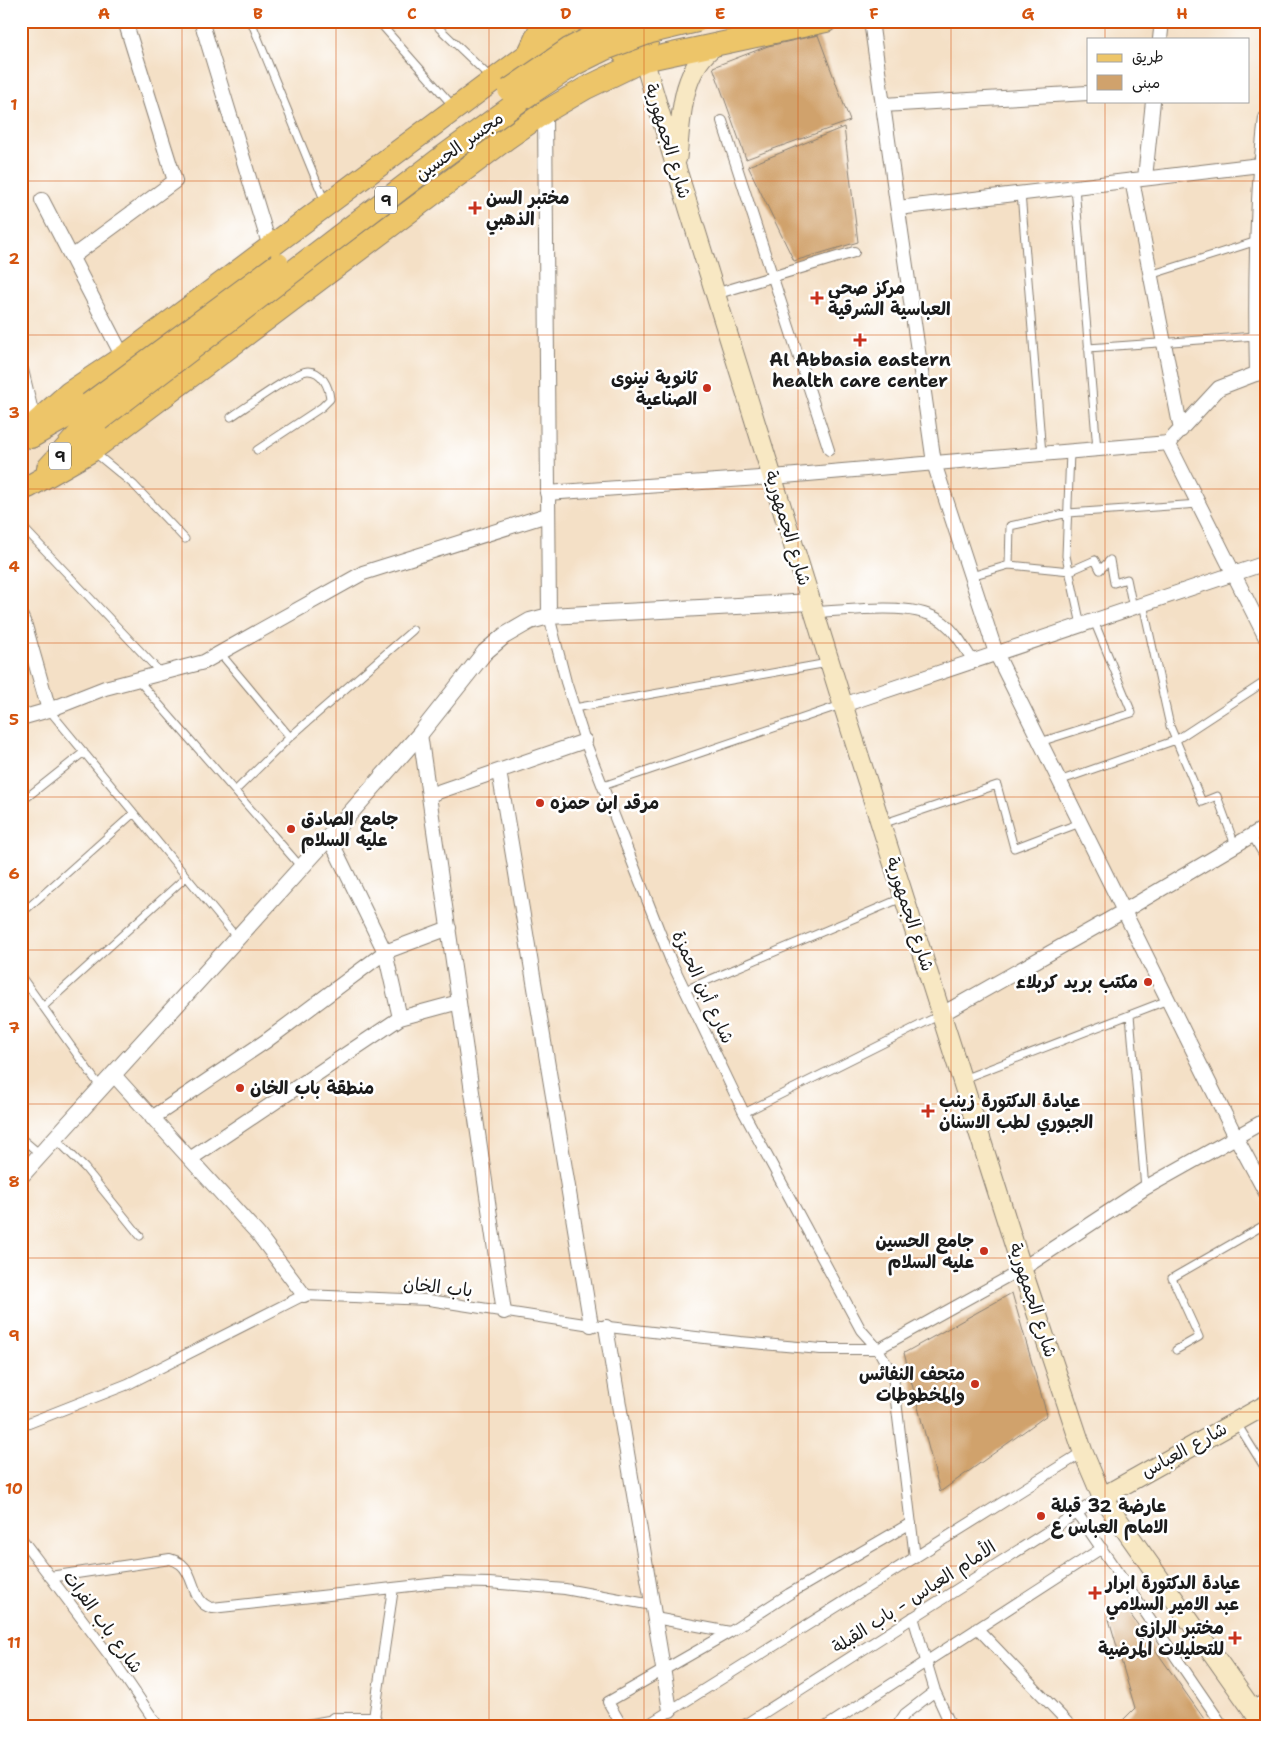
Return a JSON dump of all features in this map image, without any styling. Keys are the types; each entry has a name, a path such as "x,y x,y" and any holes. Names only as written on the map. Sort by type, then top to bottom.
{"highway":[{"path":"28,430 69,393 123,357 555,34 578,21"},
{"name":"مجسر الحسين","path":"94,412 516,85 568,49 600,33 635,21"},
{"name":"مجسر الحسين","path":"94,412 525,97 576,64 605,49 651,32 697,21"},
{"path":"25,489 91,451 506,139 545,112 586,88 644,60 826,21"},
{"name":"9","path":"21,443 54,425 94,412"},
{"name":"9","path":"25,489 50,466 77,436 94,412"}],"main road":[{"path":"528,54 543,21"},
{"path":"606,21 622,53 630,58 644,60 648,40 646,21"},
{"path":"676,167 688,83 699,60 706,51 716,45"},
{"name":"شارع الجمهورية","path":"644,60 843,705 1022,1269 1083,1452 1102,1496 1259,1705 1264,1726"},
{"name":"شارع العباس","path":"1102,1496 1266,1404"}],"street":[{"path":"72,257 176,182 125,21"},
{"path":"871,21 934,463 996,654 1236,1137 1266,1193"},
{"path":"1160,38 1162,21"},
{"path":"203,27 270,247"},
{"path":"883,105 1087,92"},
{"path":"1153,102 1139,179 1150,275 1181,430"},
{"path":"545,112 549,616"},
{"path":"547,493 773,477 1168,443 1219,388 1261,372 1256,336 1257,241 1263,184 1260,166 1266,118"},
{"path":"722,121 829,450"},
{"path":"898,208 1260,166"},
{"path":"42,200 123,357"},
{"path":"715,294 854,252"},
{"path":"21,370 28,430"},
{"path":"1168,443 1266,638"},
{"path":"21,718 49,710 105,688 204,662 363,573 547,514"},
{"path":"843,705 1266,564"},
{"path":"21,1176 329,837 420,734 484,652 504,636 530,621 549,616 813,607 900,608 923,613 942,621 957,636 973,661"},
{"name":"شارع أبن الحمزة","path":"549,616 566,682 585,741 671,961 744,1113 860,1330 878,1349 893,1376 915,1558"},
{"path":"23,623 49,710"},
{"path":"420,734 504,1312"},
{"path":"429,795 585,741"},
{"path":"499,771 591,1325"},
{"path":"942,1014 1124,911 1266,827"},
{"path":"329,837 385,952 400,1018"},
{"path":"152,1118 266,1042 385,952 449,928"},
{"path":"190,1159 400,1018 459,1002"},
{"path":"113,1074 258,1234 304,1295"},
{"path":"878,1349 1022,1269 1145,1188 1266,1120"},
{"name":"باب الخان","path":"21,1426 128,1384 304,1295 429,1300 591,1325 740,1342 821,1349 878,1349"},
{"path":"606,1327 670,1710"},
{"path":"646,1726 1083,1452"},
{"name":"الأمام العباس - باب القبلة","path":"743,1726 1102,1496"},
{"path":"1077,1513 1223,1726"},
{"path":"622,1726 608,1702 730,1632 789,1594 911,1522"},
{"name":"شارع باب الفرات","path":"21,1538 118,1667 158,1726"},
{"path":"827,1726 1102,1548"},
{"path":"50,1577 170,1559 180,1563 186,1570 199,1600 212,1608 447,1582 489,1583 565,1590 654,1611 730,1632"},
{"path":"302,1726 334,1720 373,1723 393,1588"},
{"path":"912,1617 935,1691 951,1726"},
{"path":"977,1628 1071,1726"},
{"path":"897,1726 905,1714 935,1691"}],"lane":[{"path":"251,21 326,205"},
{"path":"378,21 455,109"},
{"path":"439,28 493,80"},
{"path":"1074,187 1097,449"},
{"path":"1021,193 1042,454"},
{"path":"1150,275 1257,241"},
{"path":"1088,348 1256,336"},
{"path":"231,417 306,370 314,372 323,379 329,390 330,399 322,407 257,450"},
{"path":"91,451 134,485 185,539"},
{"path":"1040,742 1132,713 1088,623 1066,556 1070,452"},
{"path":"1009,566 1010,526 1068,513 1198,504"},
{"path":"21,525 161,673"},
{"path":"971,576 1009,566 1070,571 1095,560 1100,570 1110,560 1114,583 1127,579 1138,606 1170,726 1202,802 1217,796 1235,845"},
{"path":"235,791 290,737 412,630"},
{"path":"220,653 290,737"},
{"path":"574,708 831,663"},
{"path":"138,680 301,867"},
{"path":"1059,781 1176,740 1266,681"},
{"path":"602,786 843,705"},
{"path":"49,710 237,938"},
{"path":"21,802 84,752"},
{"path":"881,824 997,785 1014,848 1080,823"},
{"path":"21,914 134,813"},
{"path":"1252,836 1266,860"},
{"path":"43,1006 186,877"},
{"path":"685,990 905,896"},
{"path":"21,976 101,1088"},
{"path":"21,993 28,986"},
{"path":"963,1079 1168,1000"},
{"path":"744,1113 942,1014"},
{"path":"1130,1015 1145,1188"},
{"path":"21,1138 40,1155"},
{"path":"56,1138 85,1168 140,1236"},
{"path":"1176,1350 1199,1337 1172,1278 1266,1224"},
{"path":"1236,1422 1266,1470"}],"building":[{"path":"818,35 850,121 746,159 713,67 768,46"},
{"path":"844,127 858,242 794,261 748,166"},
{"name":"متحف النفائس والمخطوطات","path":"1012,1293 1047,1415 940,1492 904,1353"},
{"path":"1128,1611 1209,1726 1117,1726 1135,1708 1108,1616"}],"place":[{"name":"مختبر السن الذهبي","path":"475,208"},
{"name":"مركز صحي العباسية الشرقية","path":"817,298"},
{"name":"Al Abbasia eastern health care center","path":"860,340"},
{"name":"ثانوية نينوى الصناعية","path":"707,388"},
{"name":"مرقد ابن حمزه","path":"540,803"},
{"name":"جامع الصادق عليه السلام","path":"291,829"},
{"name":"مكتب بريد كربلاء","path":"1148,982"},
{"name":"منطقة باب الخان","path":"240,1088"},
{"name":"عيادة الدكتورة زينب الجبوري لطب الاسنان","path":"928,1111"},
{"name":"جامع الحسين عليه السلام","path":"984,1251"},
{"name":"متحف النفائس والمخطوطات","path":"975,1384"},
{"name":"عارضة 32 قبلة الامام العباس ع","path":"1041,1516"},
{"name":"عيادة الدكتورة ابرار عبد الامير السلامي","path":"1095,1593"},
{"name":"مختبر الرازي للتحليلات المرضية","path":"1235,1638"}]}
